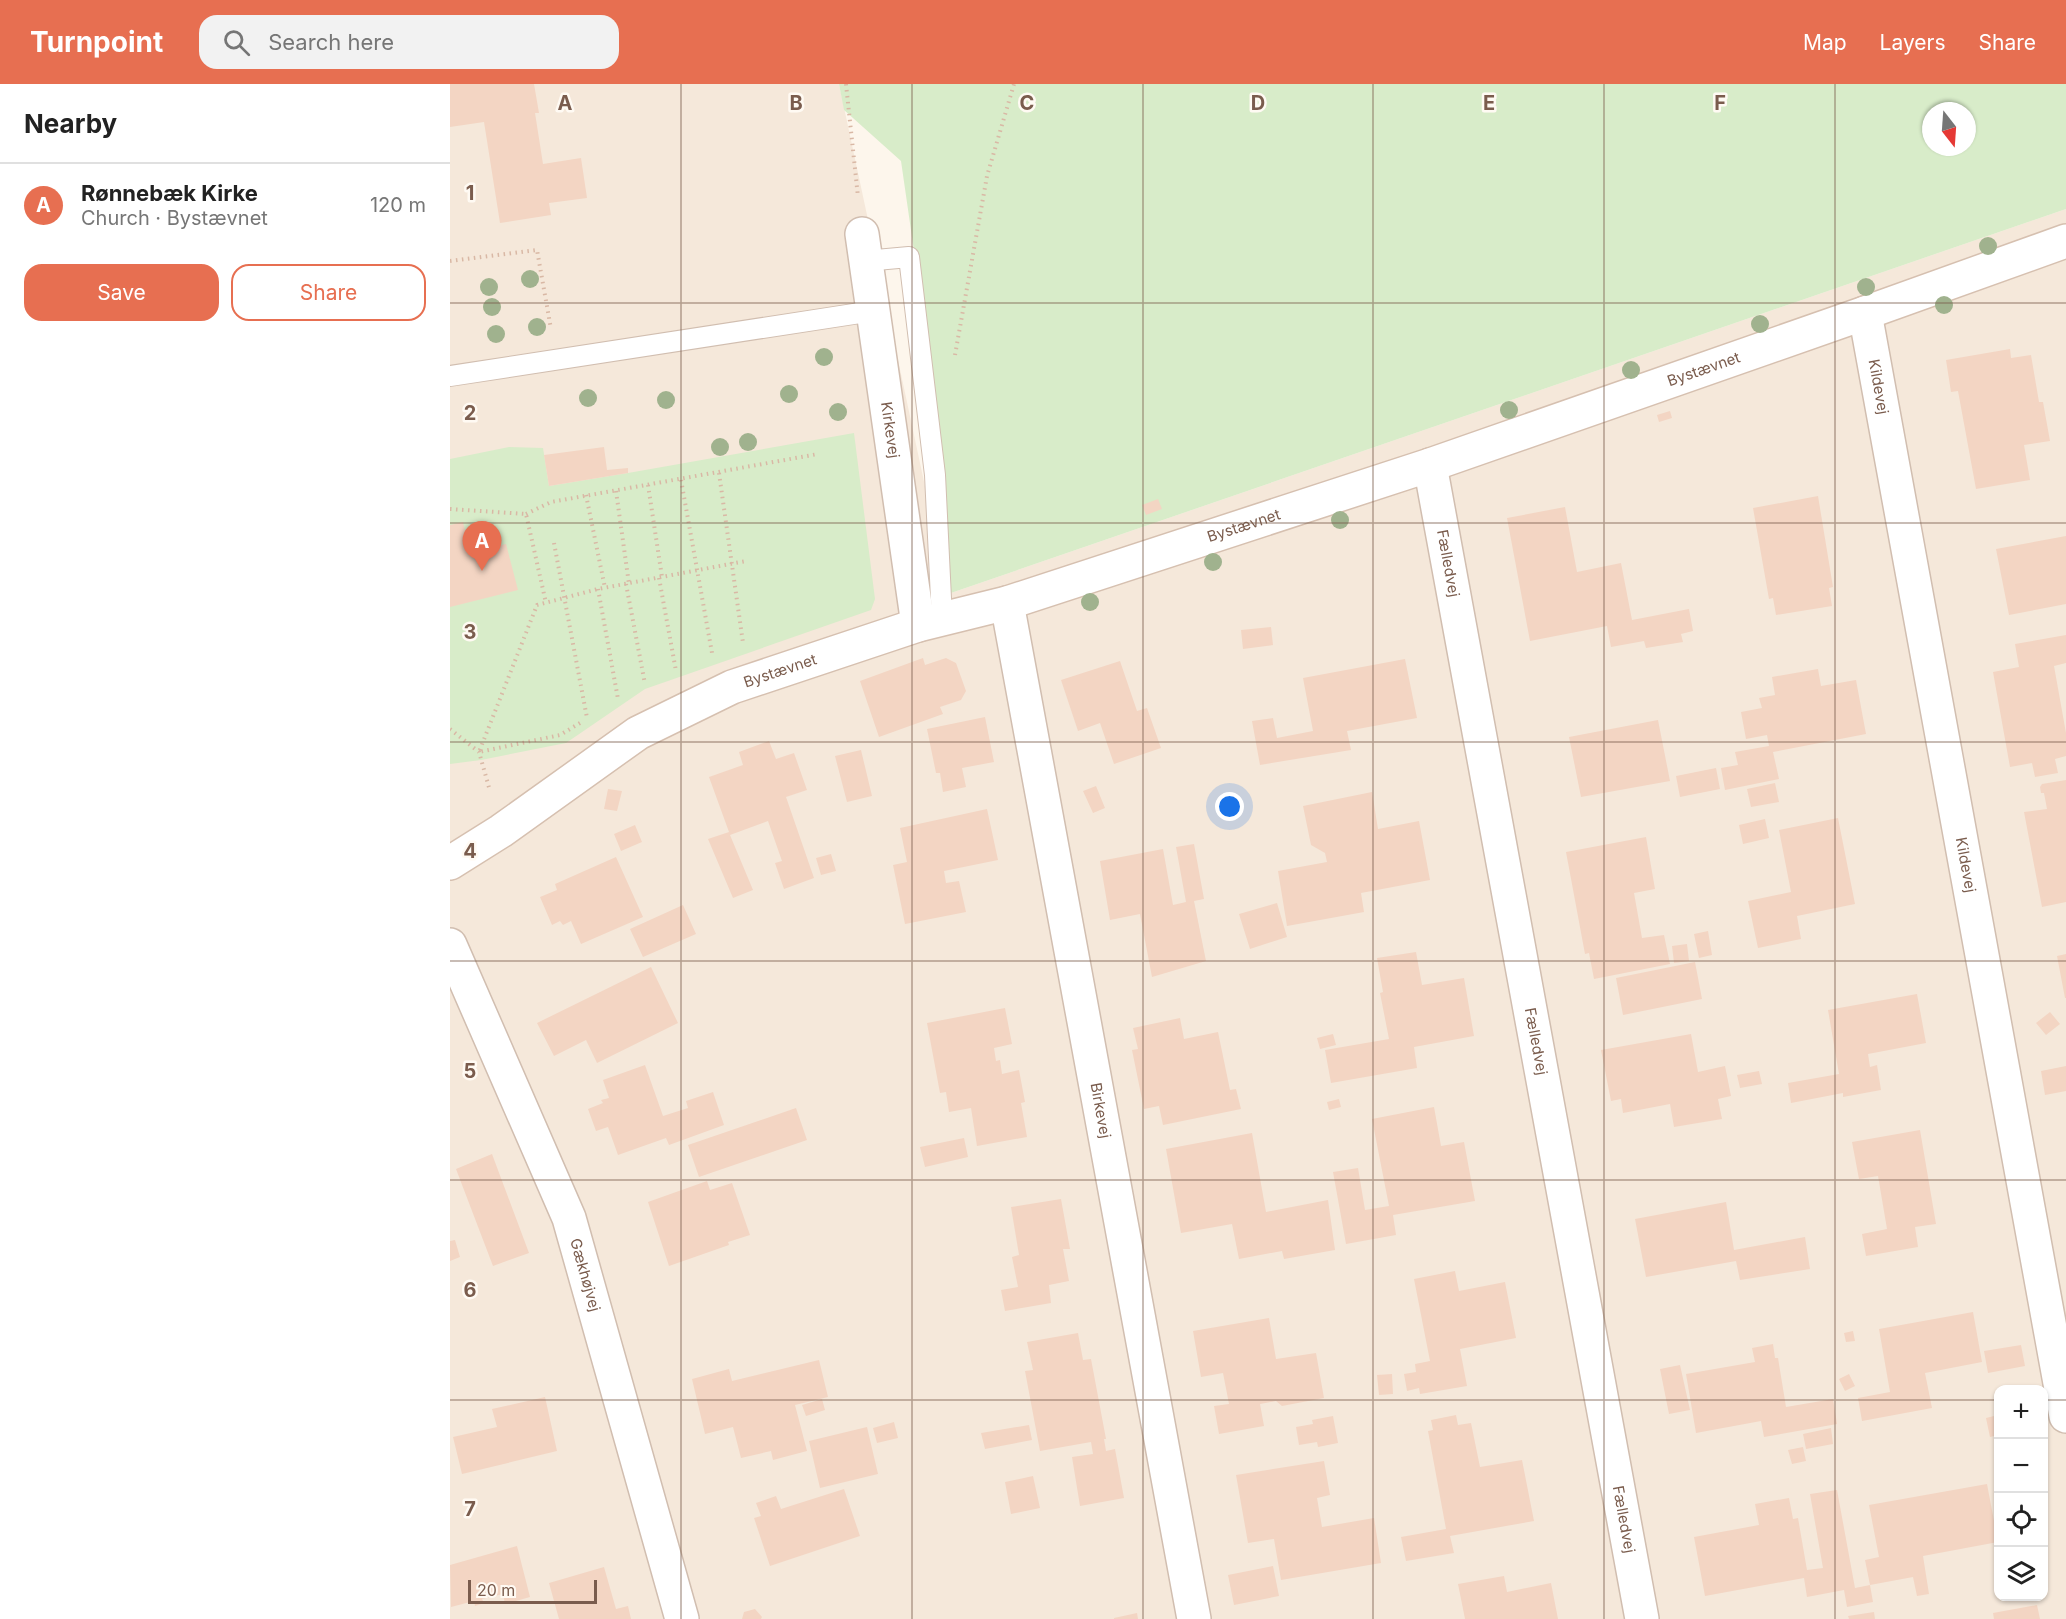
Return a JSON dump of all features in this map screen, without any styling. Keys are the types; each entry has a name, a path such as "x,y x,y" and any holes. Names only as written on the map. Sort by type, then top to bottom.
{"street":[{"name":"Bystævnet","path":"450,863 501,831 638,733 732,687 930,622 1007,603 1430,465 2066,241"},
{"name":"Kirkevej","path":"864,247 873,311 930,622"},
{"name":"Kildevej","path":"1865,313 2066,1416"},
{"name":"Fælledvej","path":"1430,465 1642,1619"},
{"name":"Birkevej","path":"1007,603 1194,1619"},
{"name":"Gækhøjvej","path":"450,945 569,1218 682,1619"}],"lane":[{"path":"864,247 909,257 934,465 930,622"},
{"path":"450,376 873,311"}],"path":[{"path":"846,84 864,247"},
{"path":"952,361 957,350 987,176 1014,84"},
{"path":"450,261 537,250 557,360"},
{"path":"450,509 526,514 551,502 818,454"},
{"path":"719,473 744,646"},
{"path":"681,480 712,657"},
{"path":"648,485 660,577 676,671"},
{"path":"616,491 628,584 645,684"},
{"path":"586,495 605,588"},
{"path":"526,514 546,603"},
{"path":"554,543 587,718"},
{"path":"479,752 537,605 605,588 746,561"},
{"path":"598,590 619,700"},
{"path":"666,676 686,668"},
{"path":"636,689 655,680"},
{"path":"611,704 627,694"},
{"path":"479,752 560,735 595,714"},
{"path":"450,729 479,752 501,831"}],"shaded area":[{"path":"450,84 839,84 948,594 2066,209 2066,1619 450,1619"}],"green space":[{"path":"839,84 2066,84 2066,209 948,594 938,417 901,161 844,110"},
{"path":"854,433 875,599 871,610 645,689 566,743 450,764 450,459 509,447 543,448 549,486"}],"building":[{"path":"450,84 534,84 539,113 535,113 543,164 581,158 587,198 549,203 551,215 500,223 484,122 450,127"},
{"path":"2010,349 2011,358 2031,355 2039,402 2043,402 2050,441 2024,445 2030,480 1976,489 1958,391 1951,392 1946,360"},
{"path":"1670,411 1672,418 1659,422 1657,415"},
{"path":"604,447 607,470 628,468 628,473 549,486 544,455"},
{"path":"1818,496 1833,587 1829,588 1832,606 1776,615 1773,598 1769,599 1753,508"},
{"path":"1158,499 1162,509 1146,515 1142,505"},
{"path":"1565,507 1577,572 1621,563 1632,620 1689,609 1693,631 1681,634 1683,642 1646,648 1644,641 1611,647 1607,626 1530,641 1507,518"},
{"path":"463,522 470,552 506,544 518,590 450,607 450,525"},
{"path":"2066,536 2066,604 2009,615 1996,549"},
{"path":"1271,627 1273,645 1243,649 1241,630"},
{"path":"2066,635 2066,663 2054,666 2066,733 2066,756 2055,759 2058,773 2035,777 2032,763 2010,767 1993,672 2019,667 2015,644"},
{"path":"923,658 925,665 946,658 956,663 966,691 961,700 940,707 943,714 879,737 860,681"},
{"path":"1405,659 1417,718 1347,731 1351,750 1260,765 1252,721 1273,718 1277,738 1313,731 1303,678"},
{"path":"1120,661 1137,711 1147,708 1161,748 1114,764 1100,723 1078,731 1061,680"},
{"path":"1818,669 1821,686 1856,680 1866,734 1773,752 1779,779 1725,790 1721,768 1738,765 1735,752 1769,746 1767,735 1746,739 1741,712 1762,708 1759,698 1775,695 1772,677"},
{"path":"985,717 994,762 962,768 966,787 943,792 940,773 936,773 927,729"},
{"path":"1658,720 1670,781 1581,797 1569,737"},
{"path":"769,741 776,759 794,753 807,790 786,797 814,878 784,889 775,863 782,861 768,821 730,835 753,890 733,898 708,839 729,832 709,777 743,765 739,752"},
{"path":"861,750 872,796 847,802 835,756"},
{"path":"1716,768 1720,789 1680,797 1676,776"},
{"path":"2066,780 2066,902 2042,907 2024,812 2047,809 2044,793 2041,793 2040,787 2042,784"},
{"path":"1775,783 1779,802 1751,807 1747,789"},
{"path":"1096,786 1105,808 1093,813 1083,791"},
{"path":"608,789 622,791 617,811 604,809"},
{"path":"1372,792 1378,829 1419,821 1430,880 1361,893 1364,912 1287,926 1278,871 1327,862 1325,853 1311,845 1303,806"},
{"path":"987,809 998,860 944,871 946,883 959,881 966,912 905,924 893,865 907,862 900,828"},
{"path":"1838,818 1855,904 1797,916 1801,939 1758,948 1748,901 1791,892 1779,830"},
{"path":"1765,819 1769,838 1743,844 1739,825"},
{"path":"635,825 642,842 621,851 614,834"},
{"path":"1646,837 1655,889 1634,893 1642,938 1664,935 1670,964 1594,979 1589,953 1585,954 1566,852"},
{"path":"1194,844 1204,899 1194,901 1206,961 1152,977 1140,914 1110,920 1100,861 1163,849 1173,905 1186,902 1176,847"},
{"path":"831,854 836,871 821,875 816,858"},
{"path":"616,857 643,917 581,944 571,921 563,925 560,921 552,925 540,897 557,890 555,884"},
{"path":"1277,903 1287,937 1250,949 1239,914"},
{"path":"683,905 696,934 643,957 630,929"},
{"path":"1708,931 1712,955 1699,958 1694,934"},
{"path":"1687,944 1689,961 1674,963 1672,946"},
{"path":"1416,952 1422,985 1464,978 1474,1036 1414,1047 1417,1068 1331,1083 1325,1050 1389,1039 1380,993 1383,992 1377,958"},
{"path":"2066,954 2066,998 2065,998 2057,956"},
{"path":"1695,962 1702,999 1623,1015 1616,978"},
{"path":"651,967 678,1023 597,1063 586,1040 554,1056 537,1023"},
{"path":"1917,994 1926,1043 1868,1054 1870,1067 1877,1065 1881,1090 1843,1097 1843,1093 1791,1103 1788,1083 1839,1074 1828,1010"},
{"path":"1005,1008 1012,1044 994,1048 996,1061 1000,1060 1002,1074 1019,1070 1025,1102 1021,1103 1027,1137 977,1146 971,1108 949,1112 946,1092 940,1093 927,1023"},
{"path":"2050,1012 2060,1024 2046,1035 2036,1023"},
{"path":"1180,1018 1184,1039 1218,1032 1230,1090 1236,1089 1241,1109 1163,1125 1159,1106 1144,1109 1132,1050 1138,1049 1133,1028"},
{"path":"1333,1034 1336,1045 1320,1049 1317,1038"},
{"path":"1691,1034 1698,1072 1725,1066 1731,1096 1718,1099 1722,1119 1674,1127 1670,1104 1623,1113 1621,1099 1611,1101 1601,1050"},
{"path":"645,1065 663,1116 688,1108 686,1101 713,1092 724,1125 669,1145 666,1138 618,1155 608,1127 596,1131 588,1109 603,1103 601,1100 609,1098 603,1080"},
{"path":"2066,1066 2066,1091 2045,1095 2041,1071"},
{"path":"1759,1071 1762,1084 1740,1088 1737,1075"},
{"path":"1339,1099 1341,1107 1329,1110 1327,1102"},
{"path":"1434,1107 1441,1146 1464,1142 1475,1201 1393,1215 1396,1235 1346,1244 1333,1172 1358,1168 1365,1210 1389,1206 1372,1119"},
{"path":"796,1108 807,1140 699,1177 688,1145"},
{"path":"1920,1130 1936,1224 1915,1227 1918,1247 1866,1256 1862,1234 1887,1229 1878,1176 1859,1179 1852,1142"},
{"path":"1252,1133 1266,1212 1328,1200 1335,1250 1284,1259 1282,1251 1239,1259 1232,1224 1181,1233 1166,1149"},
{"path":"964,1138 968,1157 925,1167 920,1147"},
{"path":"492,1154 529,1253 493,1266 456,1169"},
{"path":"707,1181 710,1190 732,1183 750,1235 728,1242 729,1245 669,1266 648,1202"},
{"path":"1061,1199 1070,1249 1063,1249 1069,1281 1049,1285 1051,1303 1005,1311 1001,1290 1018,1287 1012,1257 1019,1255 1011,1207"},
{"path":"1726,1202 1734,1250 1805,1237 1810,1269 1740,1280 1736,1261 1646,1277 1635,1219"},
{"path":"455,1240 460,1257 450,1261 450,1241"},
{"path":"1455,1271 1459,1291 1505,1282 1516,1338 1460,1349 1467,1386 1420,1394 1419,1388 1407,1391 1404,1374 1416,1372 1415,1364 1430,1361 1414,1279"},
{"path":"1973,1312 1982,1362 1925,1373 1932,1408 1862,1421 1858,1398 1890,1392 1879,1329"},
{"path":"1269,1318 1276,1359 1316,1353 1324,1398 1282,1406 1276,1401 1260,1404 1264,1426 1219,1434 1214,1406 1229,1404 1223,1373 1201,1377 1193,1331"},
{"path":"1853,1331 1855,1341 1846,1342 1844,1333"},
{"path":"1078,1333 1083,1360 1091,1359 1106,1439 1104,1439 1106,1451 1115,1449 1124,1498 1080,1506 1072,1457 1093,1454 1091,1442 1040,1451 1025,1371 1033,1370 1027,1342"},
{"path":"1773,1344 1775,1358 1778,1358 1786,1407 1833,1399 1837,1424 1764,1437 1761,1421 1696,1433 1686,1374 1755,1362 1752,1348"},
{"path":"2021,1345 2025,1366 1988,1373 1984,1351"},
{"path":"819,1360 828,1397 795,1405 807,1451 773,1460 771,1451 741,1458 733,1427 705,1434 692,1379 729,1369 732,1381"},
{"path":"1680,1365 1690,1410 1669,1414 1660,1369"},
{"path":"1392,1374 1393,1394 1379,1395 1377,1375"},
{"path":"1849,1374 1855,1386 1845,1391 1839,1379"},
{"path":"545,1397 557,1451 462,1474 453,1437 497,1427 492,1409"},
{"path":"822,1399 825,1410 806,1416 802,1405"},
{"path":"1456,1415 1458,1425 1471,1423 1480,1467 1522,1460 1534,1521 1450,1536 1454,1553 1406,1561 1401,1537 1446,1529 1428,1431 1433,1430 1431,1420"},
{"path":"1333,1416 1338,1443 1318,1447 1317,1442 1299,1445 1296,1427 1313,1424 1312,1420"},
{"path":"1994,1416 1994,1436 1990,1437 1986,1418"},
{"path":"894,1422 898,1438 877,1443 873,1428"},
{"path":"1029,1425 1032,1440 985,1449 981,1433"},
{"path":"867,1427 878,1474 820,1488 809,1441"},
{"path":"1831,1428 1833,1444 1806,1449 1803,1434"},
{"path":"1803,1447 1806,1461 1792,1464 1788,1450"},
{"path":"1324,1461 1330,1495 1317,1498 1322,1527 1374,1518 1381,1563 1281,1580 1274,1539 1248,1543 1236,1475"},
{"path":"1033,1476 1040,1508 1011,1514 1005,1482"},
{"path":"1987,1484 1994,1521 1994,1543 1923,1556 1929,1594 1917,1596 1913,1577 1870,1585 1865,1560 1879,1557 1869,1505"},
{"path":"844,1489 860,1536 770,1566 754,1518 761,1516 756,1503 776,1496 781,1509"},
{"path":"1837,1490 1855,1588 1870,1585 1873,1602 1847,1607 1844,1590 1807,1597 1804,1578 1705,1596 1694,1537 1759,1525 1755,1504 1789,1498 1793,1519 1798,1518 1807,1570 1823,1568 1810,1494"},
{"path":"517,1546 530,1597 505,1604 503,1594 482,1599 484,1603 475,1606 474,1601 451,1607 450,1565"},
{"path":"1273,1566 1279,1596 1234,1605 1228,1575"},
{"path":"604,1567 616,1609 628,1606 631,1619 559,1619 549,1583"},
{"path":"1504,1576 1507,1592 1551,1583 1558,1619 1465,1619 1458,1584"},
{"path":"2037,1605 2040,1619 1994,1619 1993,1613"},
{"path":"755,1609 762,1617 761,1619 742,1619 744,1612"},
{"path":"1874,1612 1875,1619 1849,1619 1848,1616"},
{"path":"1137,1613 1138,1619 1114,1619 1114,1618"}],"place":[{"name":"Rønnebæk Kirke","path":"482,571"}]}
